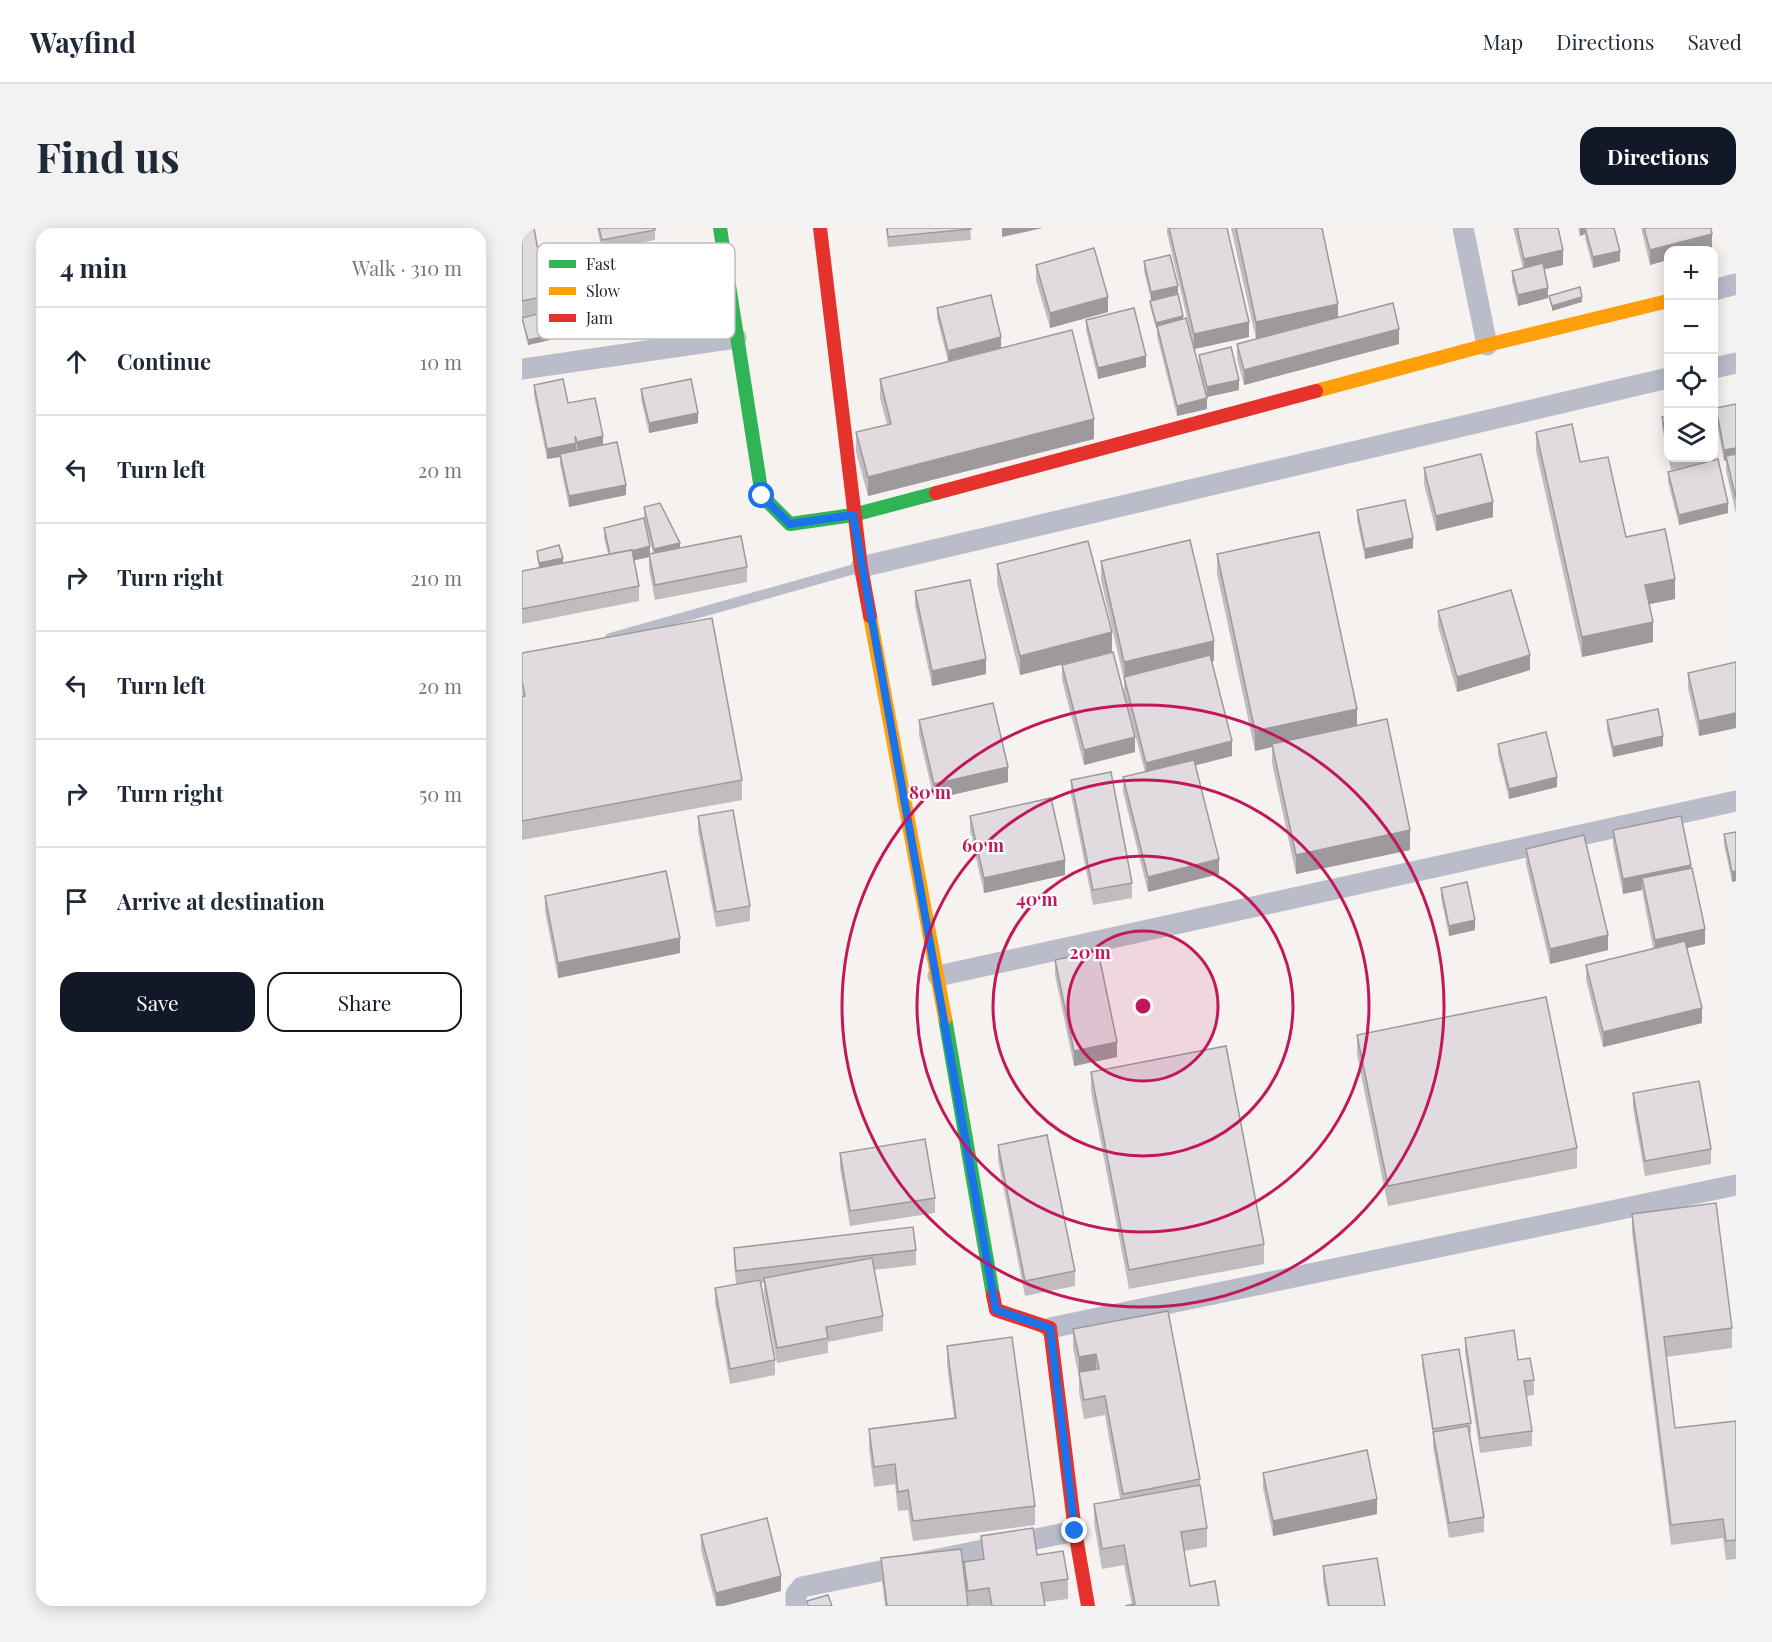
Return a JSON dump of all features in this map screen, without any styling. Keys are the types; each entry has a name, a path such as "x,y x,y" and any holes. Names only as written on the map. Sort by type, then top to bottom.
{"street":[{"path":"720,228 722,243"},
{"path":"820,228 861,567 938,976 996,1310 1050,1328 1736,1185"},
{"path":"1463,228 1487,345"},
{"path":"1718,289 1736,284"},
{"path":"735,331 762,496 790,524 853,515 1487,345 1664,302"},
{"path":"522,369 729,339"},
{"path":"1718,367 1736,363"},
{"path":"861,567 1664,379"},
{"path":"938,976 1736,801"},
{"path":"1050,1328 1075,1531 1088,1606"},
{"path":"796,1606 796,1594 802,1587 1075,1531"}],"lane":[{"path":"601,640 861,567"}],"building":[{"path":"522,228 534,228 537,245 537,298 522,301"},
{"path":"599,228 655,228 655,230 602,240"},
{"path":"887,228 970,228 971,229 888,237"},
{"path":"1169,228 1227,228 1249,322 1194,334"},
{"path":"1236,228 1322,228 1338,304 1256,322"},
{"path":"1517,228 1558,228 1563,250 1524,259"},
{"path":"1585,228 1614,228 1620,251 1593,257"},
{"path":"1644,228 1711,228 1712,234 1650,250"},
{"path":"1094,248 1108,297 1050,313 1036,265"},
{"path":"1170,255 1178,286 1151,292 1144,261"},
{"path":"1543,263 1548,288 1518,295 1512,271"},
{"path":"1580,287 1582,297 1552,306 1549,296"},
{"path":"1178,294 1183,316 1156,323 1150,301"},
{"path":"991,295 1001,337 948,351 937,308"},
{"path":"1393,303 1399,329 1244,370 1237,344"},
{"path":"1134,308 1146,356 1098,368 1086,320"},
{"path":"537,314 537,338 528,340 522,318"},
{"path":"1186,318 1207,398 1177,406 1157,326"},
{"path":"1072,330 1094,419 868,477 856,432 891,424 880,379"},
{"path":"1231,347 1239,380 1207,387 1199,355"},
{"path":"563,379 568,403 595,398 603,436 577,442 575,436 576,443 547,449 534,385"},
{"path":"691,379 698,413 649,423 641,389"},
{"path":"1736,404 1736,448 1724,450 1718,408"},
{"path":"1572,424 1580,462 1608,457 1626,537 1665,529 1675,579 1645,585 1653,622 1582,637 1536,432"},
{"path":"617,442 626,485 569,496 560,454"},
{"path":"1481,454 1493,502 1436,516 1424,468"},
{"path":"1736,454 1736,499 1726,456"},
{"path":"1718,459 1728,503 1679,515 1668,472 1706,462 1718,462"},
{"path":"1405,500 1413,538 1365,549 1357,510"},
{"path":"660,503 680,543 654,549 644,507"},
{"path":"644,518 650,546 610,554 604,528"},
{"path":"1319,532 1357,709 1255,731 1217,554"},
{"path":"741,536 747,567 655,585 649,554"},
{"path":"1190,540 1214,641 1124,662 1101,561"},
{"path":"1088,541 1112,632 1020,656 997,564"},
{"path":"559,545 563,558 539,563 537,551"},
{"path":"632,550 639,586 522,609 522,571"},
{"path":"970,580 986,659 932,671 915,591"},
{"path":"1511,590 1530,655 1457,677 1438,611"},
{"path":"712,618 742,780 522,821 522,697 525,696 522,681 522,653"},
{"path":"1113,652 1135,737 1084,750 1062,665"},
{"path":"1210,655 1232,741 1146,763 1124,677"},
{"path":"1736,662 1736,713 1699,721 1688,673"},
{"path":"993,703 1008,767 934,784 919,720"},
{"path":"1658,709 1663,736 1613,747 1607,720"},
{"path":"1387,719 1410,830 1296,855 1272,744"},
{"path":"1546,732 1557,777 1509,789 1498,744"},
{"path":"1194,760 1219,859 1148,877 1123,777"},
{"path":"1111,772 1132,883 1093,890 1071,780"},
{"path":"1051,798 1065,860 984,878 970,816"},
{"path":"733,810 750,906 716,912 698,816"},
{"path":"1681,816 1691,865 1623,879 1613,830"},
{"path":"1736,832 1736,871 1732,872 1724,834"},
{"path":"1584,835 1608,935 1550,949 1526,849"},
{"path":"1692,868 1705,929 1655,940 1642,878"},
{"path":"666,871 680,938 558,963 545,896"},
{"path":"1467,882 1475,920 1449,926 1441,888"},
{"path":"1685,941 1702,1008 1603,1032 1586,965"},
{"path":"1098,951 1117,1042 1074,1051 1055,960"},
{"path":"1546,997 1577,1148 1388,1186 1357,1035"},
{"path":"1226,1046 1264,1244 1129,1270 1091,1072"},
{"path":"1699,1081 1711,1149 1645,1161 1633,1093"},
{"path":"1047,1135 1075,1271 1025,1281 998,1145"},
{"path":"925,1139 935,1198 850,1211 840,1153"},
{"path":"1716,1203 1732,1328 1664,1337 1675,1428 1736,1421 1736,1540 1726,1541 1723,1519 1671,1525 1632,1214"},
{"path":"913,1227 916,1250 736,1271 734,1248"},
{"path":"872,1258 883,1316 826,1327 828,1338 777,1348 764,1278"},
{"path":"760,1280 775,1360 730,1369 715,1288"},
{"path":"1168,1311 1200,1479 1123,1494 1105,1396 1084,1400 1079,1372 1099,1369 1096,1354 1079,1357 1073,1329"},
{"path":"1514,1330 1518,1360 1530,1358 1534,1380 1524,1381 1532,1431 1480,1438 1465,1338"},
{"path":"1012,1337 1035,1506 913,1521 908,1490 898,1492 895,1464 874,1467 869,1429 956,1418 947,1346"},
{"path":"1459,1349 1471,1423 1433,1429 1422,1355"},
{"path":"1468,1426 1484,1517 1449,1523 1433,1432"},
{"path":"1367,1450 1377,1499 1273,1521 1263,1473"},
{"path":"1200,1485 1207,1528 1181,1532 1190,1586 1215,1581 1219,1606 1125,1606 1135,1604 1124,1545 1102,1549 1094,1504"},
{"path":"767,1518 781,1576 716,1593 701,1535"},
{"path":"1033,1528 1037,1555 1063,1551 1068,1579 1041,1583 1045,1606 992,1606 989,1588 968,1591 964,1562 984,1559 981,1536"},
{"path":"961,1549 968,1606 887,1606 881,1558"},
{"path":"1377,1558 1385,1606 1329,1606 1323,1566"},
{"path":"828,1595 832,1606 808,1606 807,1601"}],"traffic: fast":[{"path":"720,228 722,243"},
{"path":"735,324 762,496 790,524 853,515 936,493"},
{"path":"945,1018 993,1295"}],"traffic: slow":[{"path":"1316,391 1487,345 1664,302"},
{"path":"870,616 945,1018"}],"traffic: jam":[{"path":"820,228 861,567 870,616"},
{"path":"936,493 1316,391"},
{"path":"993,1295 996,1310 1050,1328 1075,1531 1088,1606"}],"route":[{"path":"762,496 790,524 853,515 938,976 996,1310 1050,1328 1075,1531"}]}
